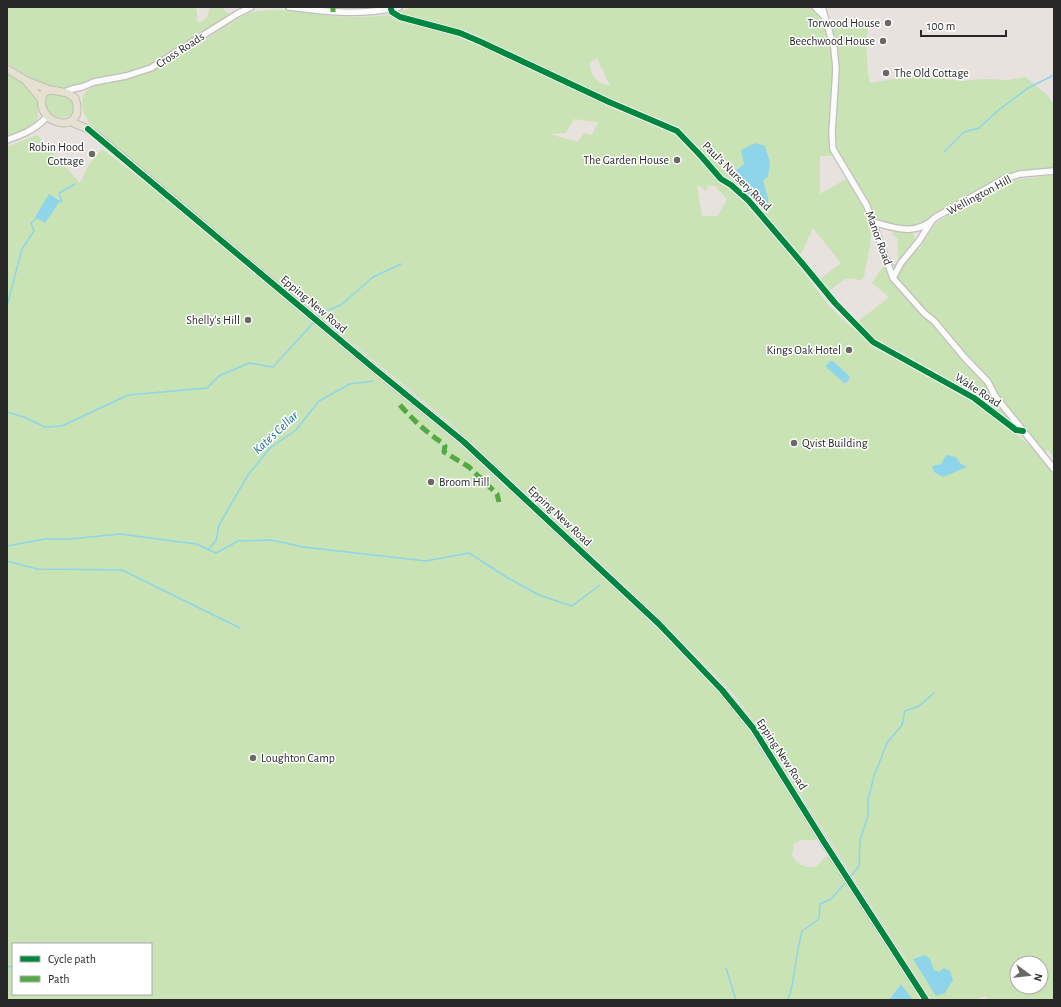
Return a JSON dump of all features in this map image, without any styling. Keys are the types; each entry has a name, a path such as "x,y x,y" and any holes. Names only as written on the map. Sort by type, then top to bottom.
{"main road":[{"path":"7,69 27,82 71,95 76,101 78,110 76,118 71,122 63,122 47,117 42,107 41,99 44,92 50,90"},
{"path":"27,82 41,99"},
{"name":"Epping New Road","path":"78,110 88,129"},
{"name":"Epping New Road","path":"71,122 88,129 464,442 659,624 722,690 753,728 824,842 926,1000"}],"street":[{"path":"289,7 347,13 365,13 400,7"},
{"path":"815,7 824,16"},
{"name":"Manor Road","path":"822,7 834,48 836,68 832,133 833,149 867,206 894,278 901,288 925,314 934,320 988,382 995,396 1023,431"},
{"name":"Cross Roads","path":"64,92 94,82 126,76 151,68 247,8"},
{"name":"Paul's Nursery Road","path":"391,9 392,12 400,16 460,33 677,131 721,179 731,185 748,200 835,303 873,342 919,368"},
{"path":"76,101 77,94 82,87"},
{"path":"7,140 26,134 36,128 47,117"},
{"name":"Wellington Hill","path":"894,278 901,263 936,217 1004,179 1020,174 1054,171"},
{"name":"Wellington Hill","path":"873,222 901,229 917,228 931,222"},
{"name":"Wake Road","path":"919,368 974,398 1016,430 1023,431 1054,469"}],"green space":[{"path":"7,7 195,7 197,11 197,21 200,23 207,17 210,7 221,7 230,15 179,50 146,67 78,86 59,88 38,82 7,63"},
{"path":"412,7 810,7 819,16 827,32 834,55 832,156 820,156 820,194 846,179 859,196 867,211 871,224 871,239 864,277 860,281 855,279 847,279 830,290 820,279 841,263 813,228 797,263 829,306 851,327 889,297 872,283 886,262 898,265 898,239 891,233 911,229 919,249 936,223 994,187 1015,180 1054,175 1054,460 1048,449 1045,453 996,417 1042,456 1054,475 1054,1000 988,1000 986,996 974,1000 932,1000 749,714 730,690 632,592 450,423 185,206 90,124 83,109 83,97 89,89 102,84 136,76 156,68 183,54 248,13 286,10 336,16 365,17 395,13","holes":["597,58 610,86 598,81 592,72 589,63","574,119 598,122 592,135 584,133 578,142 549,134 566,133","765,146 770,162 763,180 767,211 742,188 736,170","709,185 715,186 727,199 718,216 702,216 697,186 701,186 705,191","968,385 995,416 973,402"]},
{"path":"870,18 867,34 867,51 870,83 924,74 936,78 963,81 983,79 1008,80 1025,77 1046,94 1054,104 1054,169 1014,174 912,228 885,224 878,220 837,150 835,139 839,63 836,46 830,29 832,24 847,25"},
{"path":"7,73 25,84 34,93 38,106 38,119 33,128 7,139"},
{"path":"50,94 66,95 72,100 74,111 72,114 61,118 53,116 47,112 43,99"},
{"path":"37,135 80,183 89,164 102,149 166,198 501,480 688,658 720,693 750,732 818,838 815,840 802,840 794,844 792,855 793,858 806,867 813,867 817,865 826,856 836,864 920,1000 913,1000 901,984 889,1000 7,1000 7,147"}],"water":[{"path":"756,143 765,146 770,162 768,177 763,180 768,198 768,211 742,188 736,170 744,164 741,150"},
{"path":"49,194 60,201 45,223 35,217"},
{"path":"830,361 833,361 849,376 850,378 846,383 844,383 827,368 826,366"},
{"path":"946,455 956,457 960,463 967,467 943,477 934,472 932,466 941,464"},
{"path":"925,955 930,959 934,970 939,972 944,968 950,971 953,980 945,993 936,996 913,959"},
{"path":"901,984 913,1000 889,1000"}],"waterway":[{"path":"944,152 964,132 979,128 1000,109 1028,88 1054,75"},
{"path":"60,201 62,202 59,193 75,184"},
{"path":"7,306 22,249 34,231 31,223 37,218"},
{"path":"318,317 323,312 341,305 373,277 401,264"},
{"path":"7,412 24,417 45,427 62,426 128,395 207,388 219,376 249,363 273,367 314,322"},
{"name":"Kate's Cellar","path":"208,549 216,541 219,525 248,475 270,448 296,430 319,401 350,384 373,381"},
{"path":"7,546 45,539 69,539 120,534 196,544 216,553 238,541 271,540 303,547 426,561 469,553 508,578 539,595 572,606 600,585"},
{"path":"7,561 37,569 122,570 240,628"},
{"path":"850,877 859,866 860,840 868,816 868,800 874,776 887,743 902,725 905,711 919,706 934,693"},
{"path":"788,1000 802,931 819,919 820,904 831,899 846,882"},
{"path":"7,966 12,967"},
{"path":"726,968 736,1000"}],"marked path":[{"path":"333,7 333,12"},
{"path":"400,405 420,426 444,444 444,452 469,467 497,494 499,502"}],"cycle path":[{"path":"391,9 392,12 400,17 460,33 609,102 677,131 721,179 731,185 748,200 835,303 873,342 974,398 1016,430 1023,431"},
{"path":"88,129 464,442 659,624 722,690 753,728 824,842 926,1000"}],"place":[{"name":"Torwood House","path":"888,23"},
{"name":"Beechwood House","path":"883,41"},
{"name":"The Old Cottage","path":"886,73"},
{"name":"Robin Hood Cottage","path":"92,154"},
{"name":"The Garden House","path":"677,160"},
{"name":"Shelly's Hill","path":"248,320"},
{"name":"Kings Oak Hotel","path":"849,350"},
{"name":"Qvist Building","path":"794,443"},
{"name":"Broom Hill","path":"431,482"},
{"name":"Loughton Camp","path":"253,758"}]}
